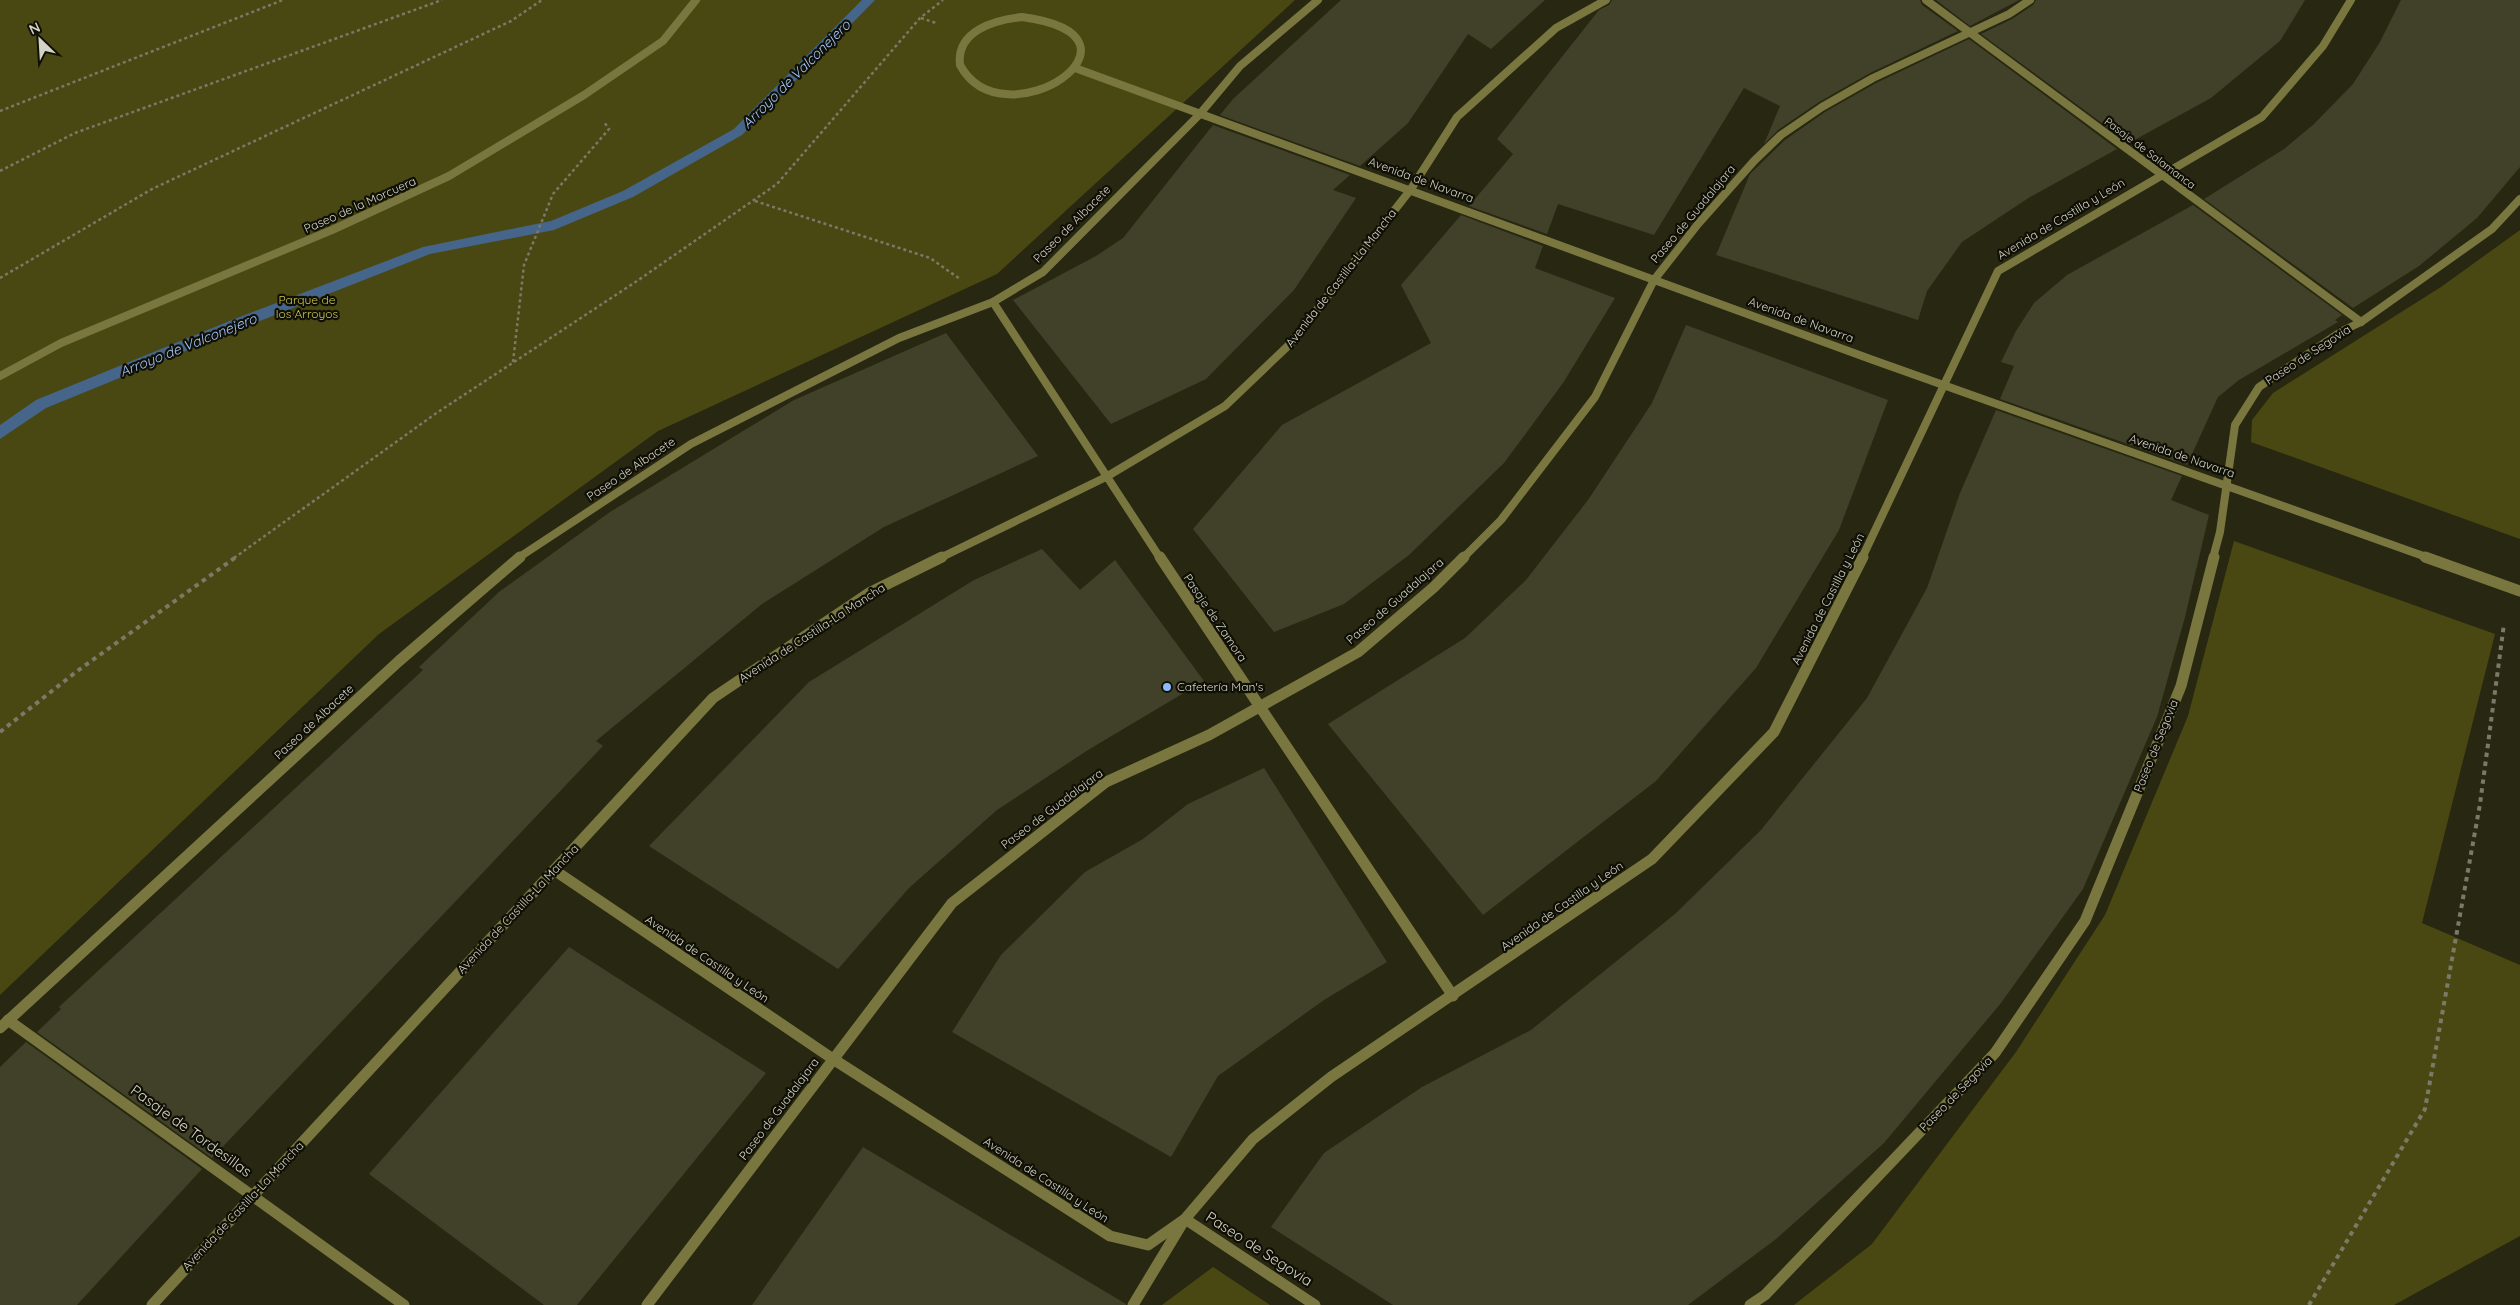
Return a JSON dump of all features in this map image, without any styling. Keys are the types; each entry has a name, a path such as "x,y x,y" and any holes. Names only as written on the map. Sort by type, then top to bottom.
{"street":[{"name":"Paseo de la Morcuera","path":"0,376 60,343 332,230 449,176 584,95 663,41 696,0"},
{"name":"Paseo de Albacete","path":"4,1024 399,661 510,564 691,444 899,338 993,302 1042,272 1199,115 1240,66 1318,0"},
{"name":"Avenida de Castilla-La Mancha","path":"152,1305 713,698 869,593 1106,477 1226,406 1291,343 1411,189 1457,117 1556,28 1606,0"},
{"name":"Pasaje de Salamanca","path":"1926,0 2360,322"},
{"name":"Paseo de Guadalajara","path":"647,1305 952,903 1106,782 1209,735 1358,652 1434,587 1501,520 1595,397 1654,280 1698,224 1754,161 1781,135 1822,107 1873,78 2009,14 2030,0"},
{"name":"Avenida de Castilla y León","path":"554,870 833,1059 1110,1236 1148,1245 1184,1219 1253,1139 1331,1077 1453,996 1652,859 1774,732 1866,552 1998,271 2262,117 2323,46 2350,0"},
{"path":"1022,17 1050,21 1071,32 1079,43 1080,55 1075,68 1063,79 1047,88 1027,93 1006,93 986,90 971,82 961,71 958,58 961,46 971,34 986,25 1003,19 1022,17"},
{"name":"Avenida de Navarra","path":"1075,68 1199,115 1411,189 1654,280 1944,385 2520,591"},
{"name":"Paseo de Segovia","path":"1750,1305 1765,1295 1995,1053 2085,921 2181,686 2220,532 2235,425 2259,387 2342,331 2360,322 2492,229 2520,198"},
{"name":"Pasaje de Zamora","path":"993,302 1106,477 1453,996"},
{"name":"Pasaje de Tordesillas","path":"4,1024 253,1196 404,1305"},
{"path":"1133,1305 1184,1219"},
{"name":"Paseo de Segovia","path":"1184,1219 1315,1305"}],"path":[{"path":"0,111 283,0"},
{"path":"0,171 75,134 442,0"},
{"path":"0,278 152,189 511,21 542,0"},
{"path":"0,732 76,672 438,412 777,184 920,18 943,0"},
{"path":"513,362 524,264 553,194 609,129 584,95"},
{"path":"754,200 930,258 993,302"},
{"path":"2309,1305 2425,1109 2480,804 2510,587"}],"green space":[{"name":"Parque de los Arroyos","path":"0,0 1295,0 997,274 658,431 379,634 0,995"},
{"path":"2520,230 2520,539 2251,442 2252,420 2273,393 2441,287"},
{"path":"2234,541 2495,634 2422,923 2520,965 2520,1236 2394,1305 1794,1305 1872,1244 2016,1052 2105,915 2188,716"},
{"path":"1213,1267 1270,1305 1162,1305"}],"building":[{"path":"1341,0 1545,0 1491,49 1468,34 1408,123 1360,166 1220,115 1233,99"},
{"path":"1612,0 1920,0 1922,5 1958,31 1870,73 1819,102 1778,130 1764,144 1780,106 1744,88 1654,235 1558,204 1547,234 1469,206 1513,154 1497,139 1599,10 1609,5"},
{"path":"1936,0 2019,0 1970,26"},
{"path":"2036,0 2305,0 2280,41 2211,98 2129,143 1981,34 2012,19 2033,5"},
{"path":"2401,0 2520,0 2520,167 2477,218 2419,266 2353,308 2204,199 2284,149 2314,124 2353,84 2380,42"},
{"path":"1969,39 2117,149 2030,197 1962,242 1927,291 1918,320 1716,255 1750,174 1785,140 1825,112 1876,83"},
{"path":"1213,125 1350,175 1333,190 1356,198 1294,290 1206,379 1111,424 1013,300 1096,256 1123,238"},
{"path":"2193,205 2342,315 2335,320 2338,322 2239,380 2218,397 2187,465 2000,399 2014,366 2001,362 2016,331 2034,303 2067,275"},
{"path":"1461,215 1543,246 1535,268 1615,298 1563,383 1504,463 1409,555 1344,604 1274,632 1193,529 1282,425 1431,343 1401,285"},
{"path":"1686,325 1888,400 1839,530 1756,668 1656,781 1483,915 1328,724 1465,638 1526,580 1588,500 1652,403"},
{"path":"946,333 1038,456 884,527 762,604 596,741 603,746 212,1158 37,1032 61,1009 59,1007 423,670 419,667 499,592 610,512 794,400"},
{"path":"1996,410 2182,476 2171,500 2209,515 2185,617 2157,717 2083,889 2001,1003 1884,1143 1776,1239 1688,1305 1393,1305 1271,1227 1324,1153 1422,1087 1531,1030 1675,914 1761,830 1867,698 1927,588 1960,493"},
{"path":"1042,549 1080,590 1115,560 1204,681 1088,750 997,810 909,888 838,969 649,846 809,682 974,580"},
{"path":"1264,768 1387,962 1324,1000 1218,1076 1171,1157 952,1032 1001,955 1085,872 1143,839 1188,804"},
{"path":"569,947 766,1073 577,1305 544,1305 369,1174"},
{"path":"26,1042 202,1169 77,1305 0,1305 0,1067"},
{"path":"863,1147 1126,1304 1126,1305 752,1305"}],"waterway":[{"name":"Arroyo de Valconejero","path":"0,433 41,404 237,324 428,250 554,225 628,194 738,132 869,0"}],"place":[{"name":"Cafetería Man's","path":"1167,687"}]}
